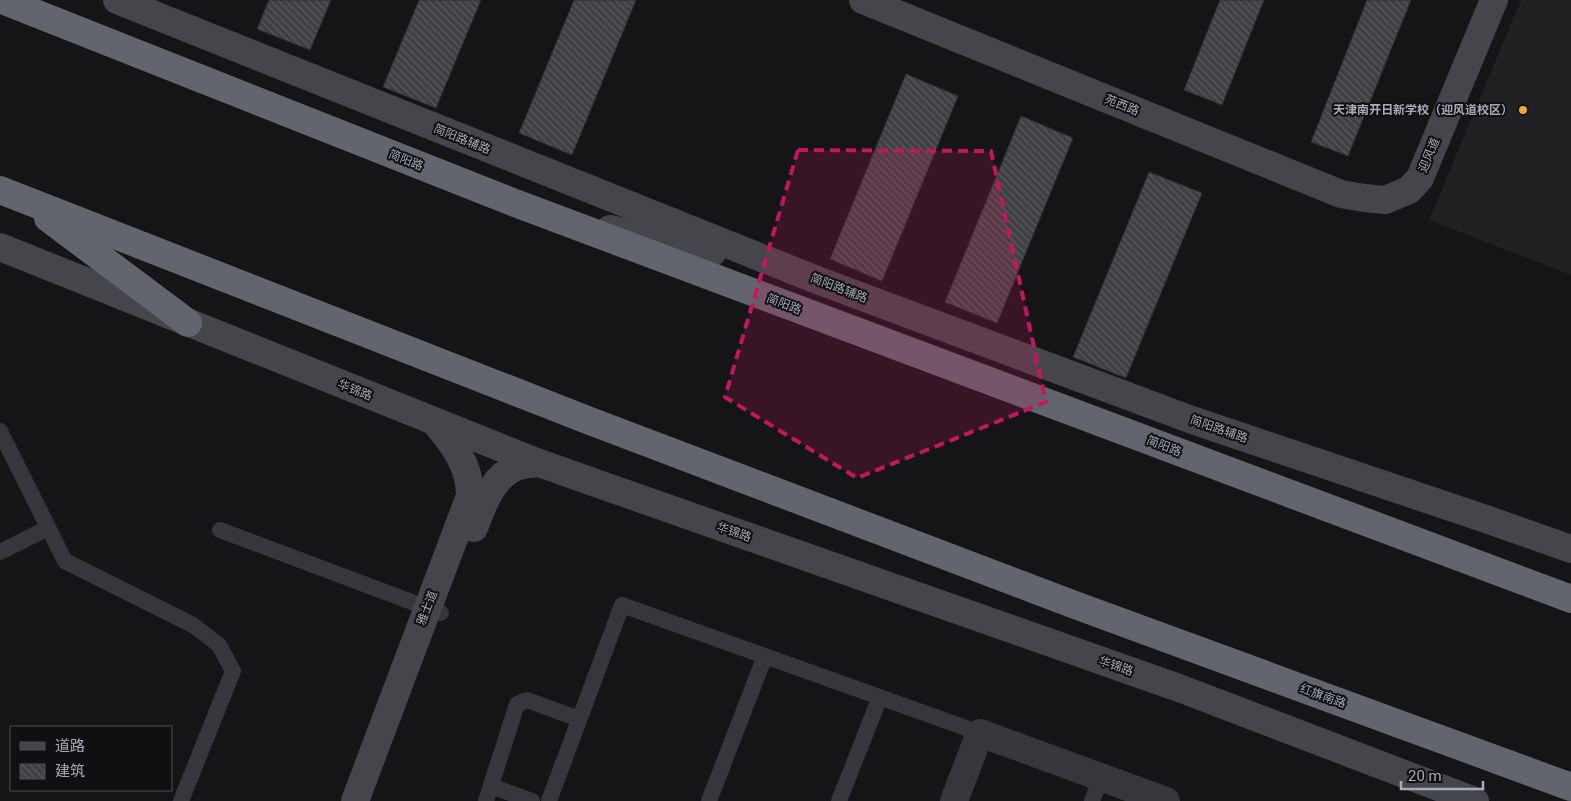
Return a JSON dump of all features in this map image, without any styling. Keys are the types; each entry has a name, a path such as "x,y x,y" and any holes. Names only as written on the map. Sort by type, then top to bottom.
{"highway":[{"name":"简阳路","path":"2,0 515,203 1571,599"},
{"path":"11,194 188,323"},
{"name":"红旗南路","path":"11,194 599,424 1075,605 1571,787"}],"street":[{"name":"简阳路辅路","path":"117,0 817,280 1192,420 1480,516 1571,549"},
{"name":"苑西路","path":"863,0 1341,194 1385,200"},
{"name":"迎风道","path":"1385,200 1403,177 1476,0"},
{"name":"迎风道","path":"1385,200 1409,190 1420,178 1494,0"},
{"path":"515,203 614,230 817,280"},
{"name":"华锦路","path":"0,246 539,463 1179,688 1474,801"},
{"name":"雅士道","path":"371,801 470,496 470,483 461,456 434,421"},
{"name":"雅士道","path":"355,801 434,610 490,490 508,471 520,466 539,463"},
{"path":"954,801 980,733 1096,789 1161,800"}],"lane":[{"path":"0,431 64,561 193,625 219,645 233,671 181,801"},
{"path":"0,552 48,528"},
{"path":"220,530 434,610"},
{"path":"548,801 622,604 980,733"},
{"path":"709,801 765,656"},
{"path":"839,801 880,697"},
{"path":"532,801 489,793 517,704 527,700 579,719"}],"highlighted area":[{"path":"798,150 991,151 1046,402 857,478 725,397"}],"shaded area":[{"name":"天津南开日新学校（迎风道校区）","path":"1521,0 1571,0 1571,275 1429,220"}],"building":[{"path":"269,0 331,0 310,50 257,29"},
{"path":"419,0 481,0 436,108 383,87"},
{"path":"574,0 636,0 572,155 519,133"},
{"path":"1220,0 1264,0 1222,105 1184,90"},
{"path":"1367,0 1411,0 1348,156 1311,142"},
{"path":"906,74 958,96 882,281 830,259"},
{"path":"1021,116 1073,138 997,323 945,302"},
{"path":"1149,172 1202,193 1126,378 1073,357"}],"place":[{"name":"天津南开日新学校（迎风道校区）","path":"1523,110"}]}
